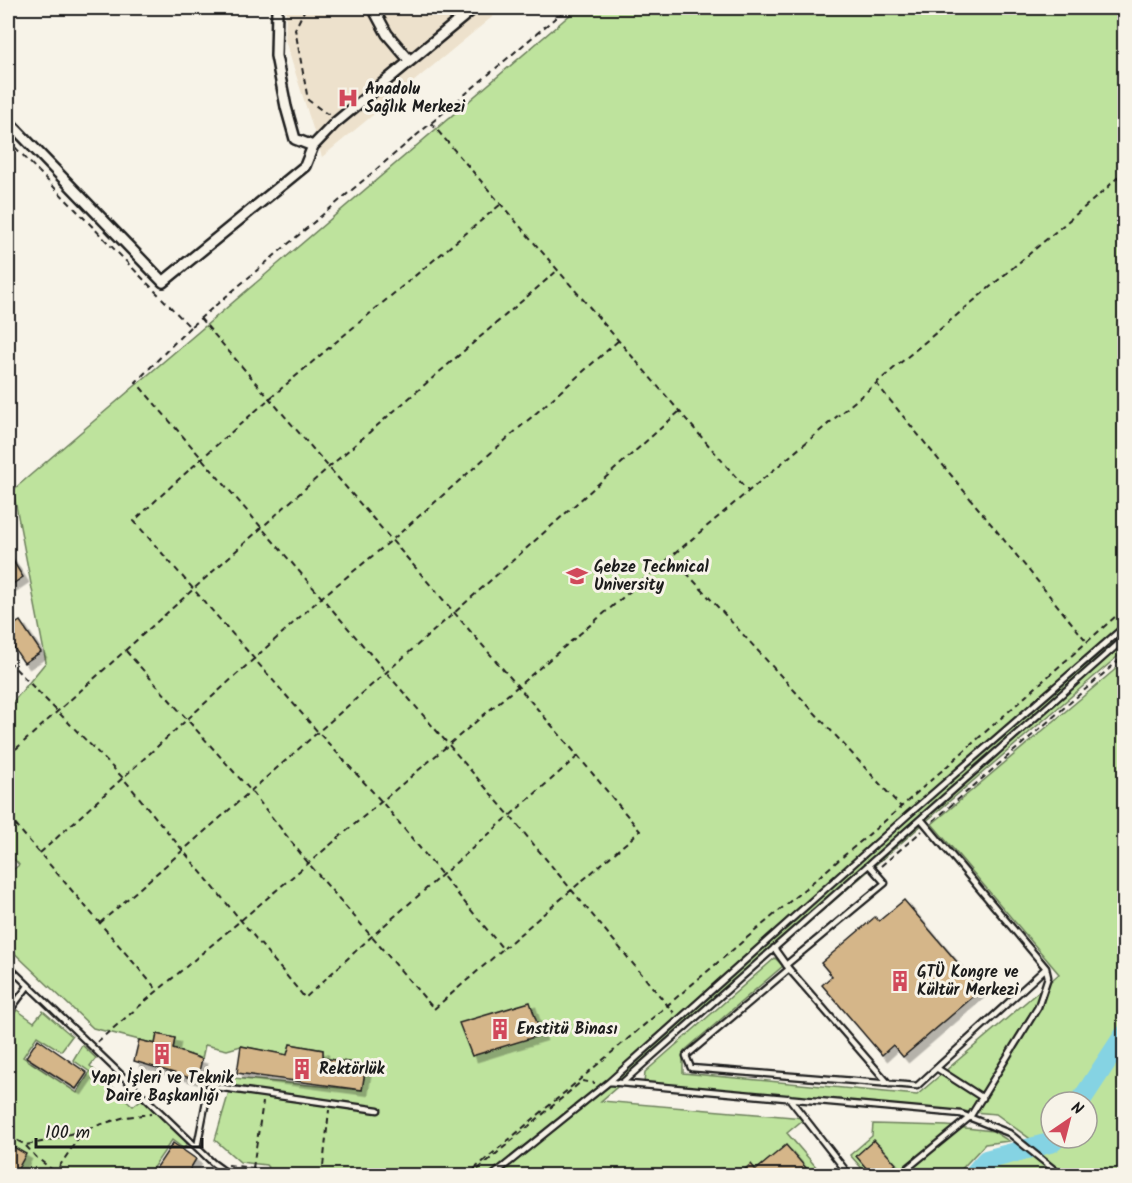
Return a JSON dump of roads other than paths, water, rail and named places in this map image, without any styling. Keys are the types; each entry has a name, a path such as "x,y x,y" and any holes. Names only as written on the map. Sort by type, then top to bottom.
{"street":[{"path":"277,8 276,56 285,107 295,139 313,146"},
{"path":"373,8 387,34 410,61"},
{"path":"8,121 163,282 305,166 313,146 335,123 474,8"}],"lane":[{"path":"492,1176 608,1083 908,815 1125,627"},
{"path":"623,1082 1125,639"},
{"path":"898,1176 970,1118 1038,1007 1048,977 1046,968 921,819"},
{"path":"869,865 885,883 686,1056 691,1068 916,1086 938,1069 1046,968"},
{"path":"774,948 889,1084"},
{"path":"8,966 213,1163 231,1176"},
{"path":"8,1013 28,986"},
{"path":"938,1069 983,1098"},
{"path":"608,1083 623,1082 961,1114 1010,1133 1062,1176"},
{"path":"197,1147 208,1086 378,1110"},
{"path":"789,1098 850,1176"}],"waterway":[{"path":"1088,1090 1124,1035"},
{"path":"972,1176 986,1160 1039,1146"}],"place":[{"name":"Anadolu Sağlık Merkezi","path":"348,98"},
{"name":"Gebze Technical University","path":"577,576"},
{"name":"GTÜ Kongre ve Kültür Merkezi","path":"900,981"},
{"name":"Enstitü Binası","path":"500,1029"},
{"name":"Yapı İşleri ve Teknik Daire Başkanlığı","path":"162,1054"},
{"name":"Rektörlük","path":"302,1069"}]}
